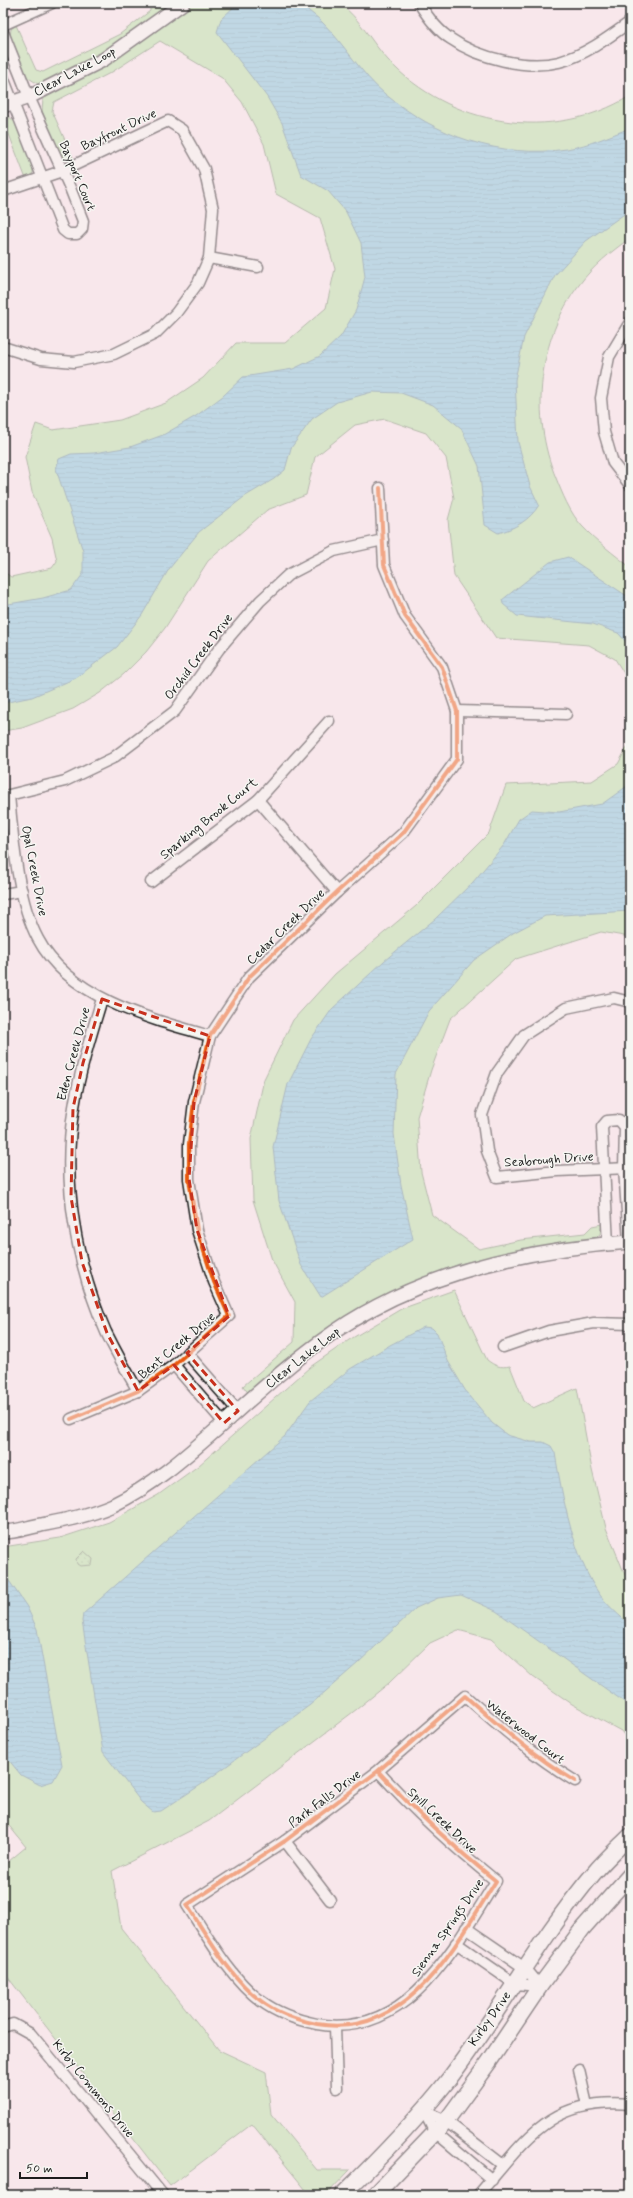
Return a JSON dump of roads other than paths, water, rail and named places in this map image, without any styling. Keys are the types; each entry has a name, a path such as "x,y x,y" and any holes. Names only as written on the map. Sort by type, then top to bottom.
{"main road":[{"name":"Kirby Drive","path":"342,2195 390,2148 424,2110 450,2077 526,1969 554,1926 594,1873 630,1836"},
{"name":"Kirby Drive","path":"375,2195 395,2176 434,2132 446,2121 582,1928 630,1874"}],"street":[{"path":"3,24 52,3"},
{"name":"Clear Lake Loop","path":"8,105 29,97 103,60 183,3"},
{"path":"419,3 427,15 451,39 480,54 522,64 558,62 597,46 630,22"},
{"name":"Bayport Court","path":"3,32 29,97 83,221 82,229 77,234 68,234 63,230 28,139 8,105 3,77"},
{"name":"Bayfront Drive","path":"3,191 43,179 62,171 168,121 182,130 204,169 213,209 209,258 198,283 176,313 155,334 114,354 74,362 41,359 4,350"},
{"name":"Bayport Court","path":"28,139 45,133"},
{"path":"209,258 258,267"},
{"path":"630,322 609,357 601,398 604,432 613,463 630,485"},
{"name":"Cedar Creek Drive","path":"229,1316 214,1282 197,1230 189,1179 189,1144 194,1102 210,1036 249,977 336,892 403,833 457,759 457,711 442,667 405,616 384,565 380,488"},
{"name":"Orchid Creek Drive","path":"9,794 65,781 113,758 175,711 219,650 260,601 288,575 334,551 383,540"},
{"path":"457,711 566,714"},
{"name":"Sparking Brook Court","path":"152,882 258,800 329,721"},
{"name":"Opal Creek Drive","path":"9,794 14,852 22,891 30,922 48,955 74,981 102,999 177,1026 210,1036"},
{"path":"258,800 336,892"},
{"path":"3,894 22,891"},
{"name":"Seabrough Drive","path":"627,1168 557,1171 497,1177 487,1151 482,1115 497,1072 524,1035 566,1008 614,998 630,1002"},
{"name":"Eden Creek Drive","path":"102,999 83,1063 73,1108 70,1149 71,1197 82,1262 94,1303 107,1333 138,1391"},
{"name":"Seabrough Drive","path":"608,1244 602,1127 607,1121 619,1120 625,1127 629,1242"},
{"name":"Clear Lake Loop","path":"3,1532 74,1519 112,1505 147,1486 174,1467 305,1354 334,1332 366,1312 402,1293 434,1280 526,1255 629,1242"},
{"name":"Bent Creek Drive","path":"71,1419 138,1391 174,1365 229,1316"},
{"path":"503,1347 549,1330 594,1323 630,1324"},
{"path":"187,1353 238,1411"},
{"path":"174,1365 224,1423"},
{"name":"Park Falls Drive","path":"335,2027 305,2022 282,2014 260,2001 232,1971 187,1905 286,1841 378,1771 465,1696"},
{"name":"Waterwood Court","path":"465,1696 502,1729 555,1769 575,1781"},
{"name":"Spill Creek Drive","path":"378,1771 414,1811 496,1881"},
{"path":"286,1841 330,1900"},
{"name":"Sienna Springs Drive","path":"335,2027 381,2016 411,1998 425,1985 456,1943 496,1881"},
{"path":"466,1928 526,1969 540,1986"},
{"path":"456,1943 515,1984 540,1986"},
{"name":"Kirby Commons Drive","path":"3,2027 13,2024 31,2034 163,2195"},
{"path":"335,2027 337,2088"},
{"path":"579,2070 587,2105"},
{"path":"478,2195 523,2141 542,2124 561,2114 587,2105 612,2103 630,2104"},
{"path":"424,2110 446,2121 503,2165"},
{"path":"424,2110 434,2132 492,2180"}],"water":[{"path":"238,3 301,3 306,9 321,20 368,78 385,94 426,122 470,141 517,151 567,149 599,140 630,128 630,210 586,241 555,275 524,337 515,380 518,442 530,486 539,505 531,515 521,523 498,533 485,525 479,466 461,428 433,405 401,393 372,392 337,402 312,419 291,448 285,470 274,479 244,497 199,532 169,569 142,615 117,647 76,678 32,697 3,703 3,605 43,598 71,590 83,574 83,551 56,469 59,459 71,454 94,453 130,447 163,435 196,416 223,396 243,377 293,369 320,356 341,336 356,310 365,277 361,243 346,212 328,191 301,175 282,123 267,97 217,32 221,19"},
{"path":"568,557 630,598 630,646 618,633 593,624 517,616 503,604 502,600 550,562"},
{"path":"630,784 630,911 545,916 513,933 474,960 429,1011 396,1074 394,1134 401,1185 413,1239 321,1297 301,1265 279,1201 273,1147 288,1084 311,1039 332,1009 384,961 435,919 473,882 504,845 519,819 532,810 559,812 602,804"},
{"path":"424,1327 432,1328 437,1333 448,1361 465,1390 492,1423 507,1435 531,1442 543,1442 551,1446 555,1453 570,1527 583,1564 600,1595 610,1607 630,1625 630,1706 496,1611 461,1595 438,1598 416,1608 358,1663 310,1705 202,1784 161,1811 153,1812 141,1802 103,1752 82,1621 83,1614 285,1436 310,1401 350,1369"},
{"path":"3,1572 27,1607 37,1629 62,1765 53,1781 40,1785 21,1775 3,1753"}]}
